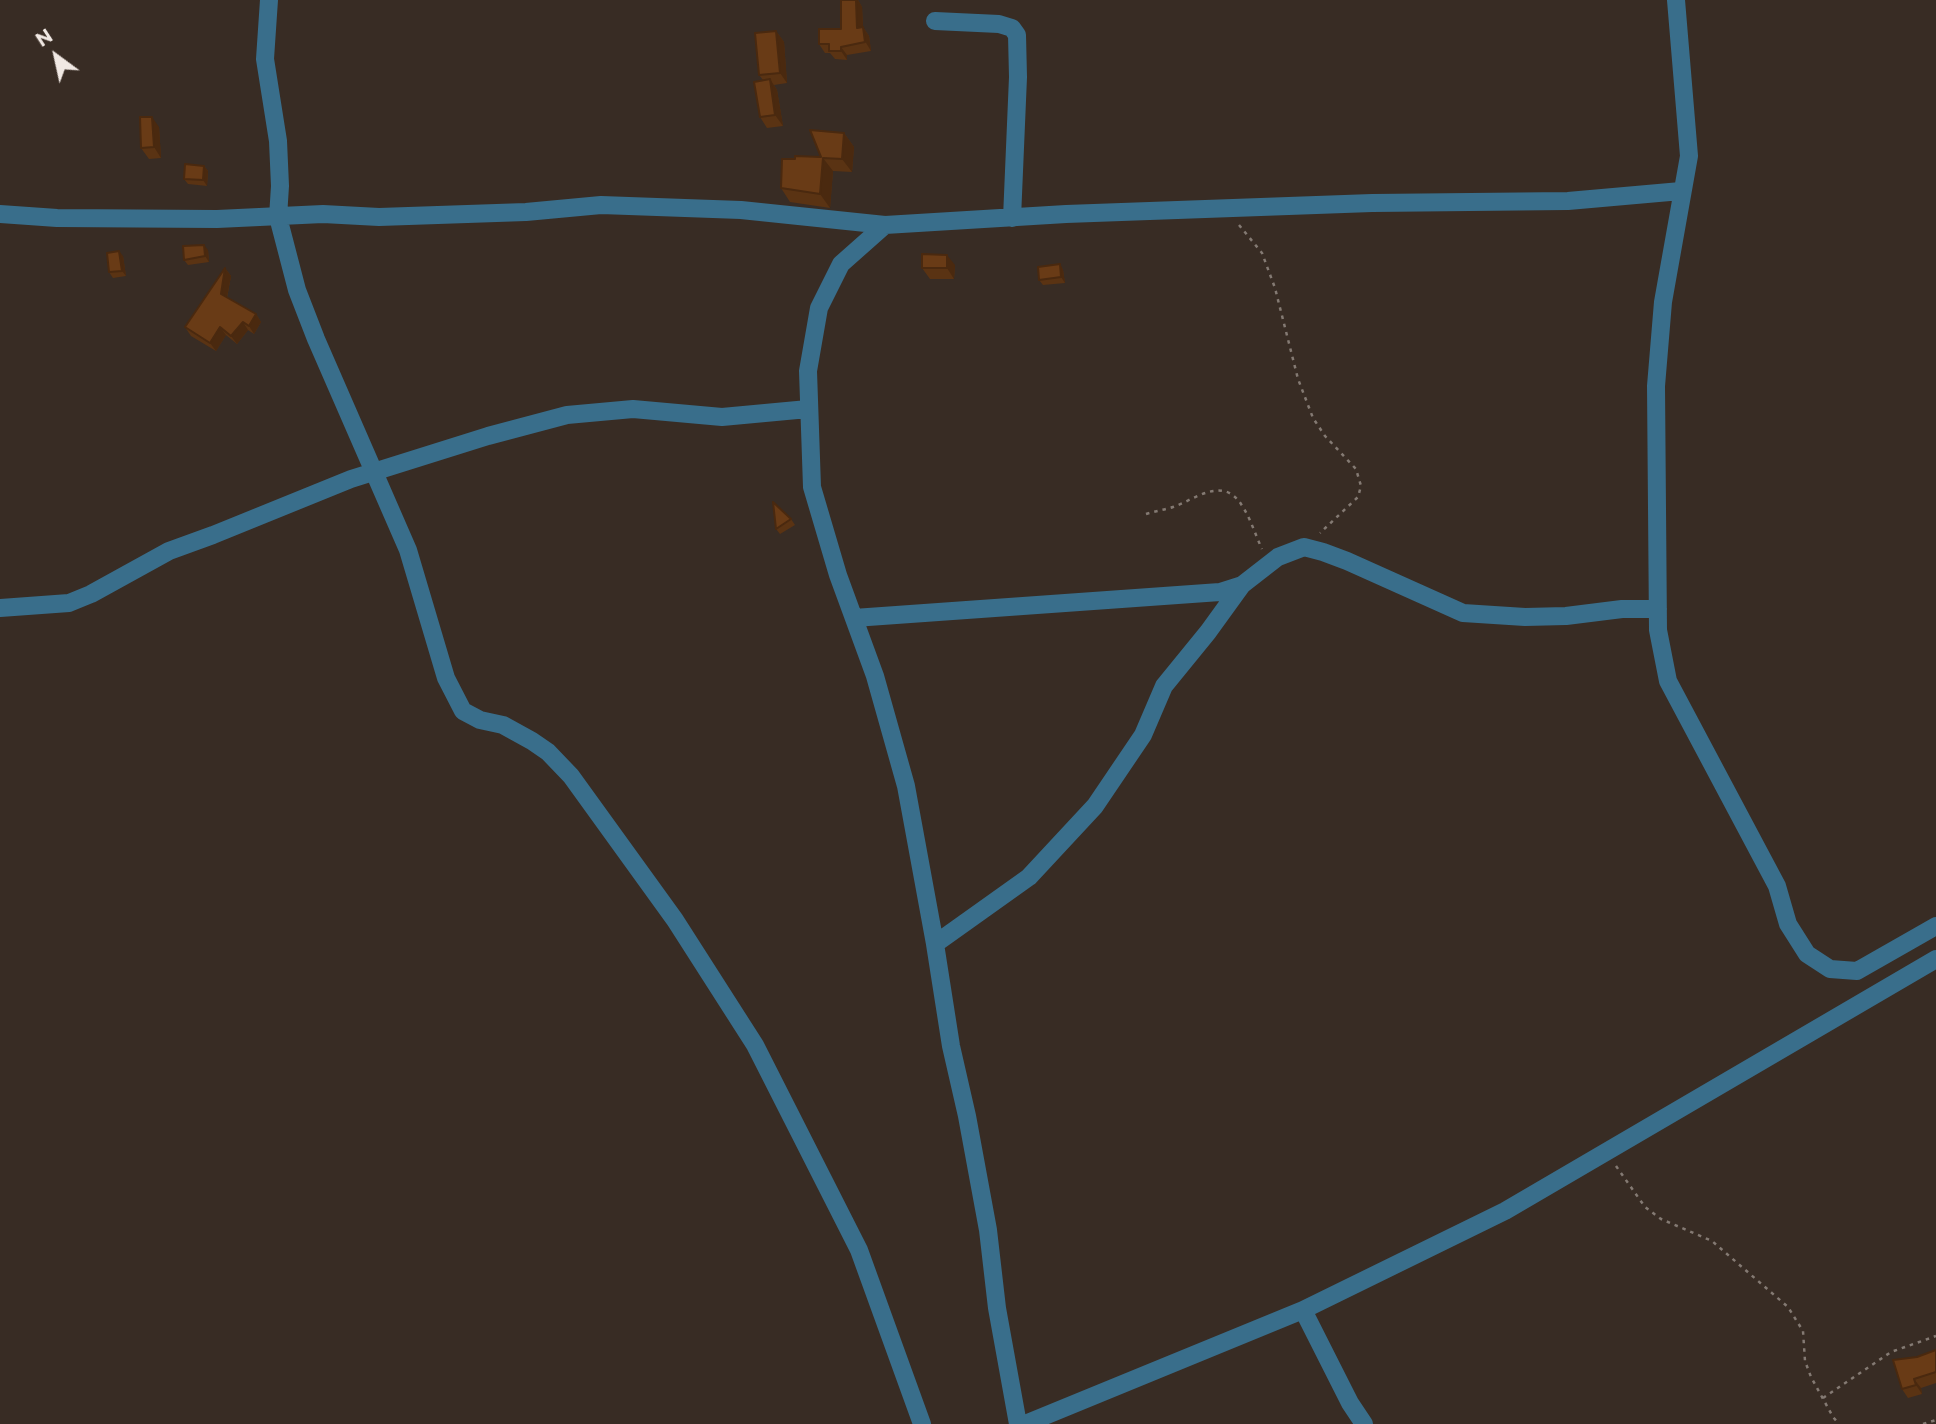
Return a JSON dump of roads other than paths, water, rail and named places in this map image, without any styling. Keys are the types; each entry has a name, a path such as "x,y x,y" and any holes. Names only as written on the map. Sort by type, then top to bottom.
{"street":[{"path":"269,0 265,59 278,141 281,186 278,217 302,302 408,550 446,678 463,711 480,720 503,725 532,741 548,752 571,776 675,920 755,1045 859,1250 922,1424"},
{"path":"1676,0 1689,156 1663,302 1656,386 1657,609 1658,631 1668,681 1777,886 1788,924 1807,954 1830,969 1857,971 1936,926"},
{"path":"935,21 999,24 1012,28 1017,35 1018,77 1012,218"},
{"path":"0,214 69,218 278,217 323,214 379,217 526,212 601,205 741,209 885,225 1066,214 1372,203 1568,201 1681,191"},
{"path":"885,225 841,264 819,308 808,371 812,487 838,576 876,676 906,786 951,1046 988,1230 997,1308 1018,1424"},
{"path":"0,608 69,603 170,551 374,471 568,415 632,409 722,417 808,409"},
{"path":"935,944 1029,877 1096,806 1143,735 1164,686 1242,585 1269,562 1289,551 1304,547 1323,552 1463,613 1525,617 1566,616 1622,609 1657,609"},
{"path":"855,618 1220,592 1242,585"},
{"path":"1025,1424 1303,1310 1505,1211 1936,959"},
{"path":"1303,1310 1344,1393 1364,1424"}]}
